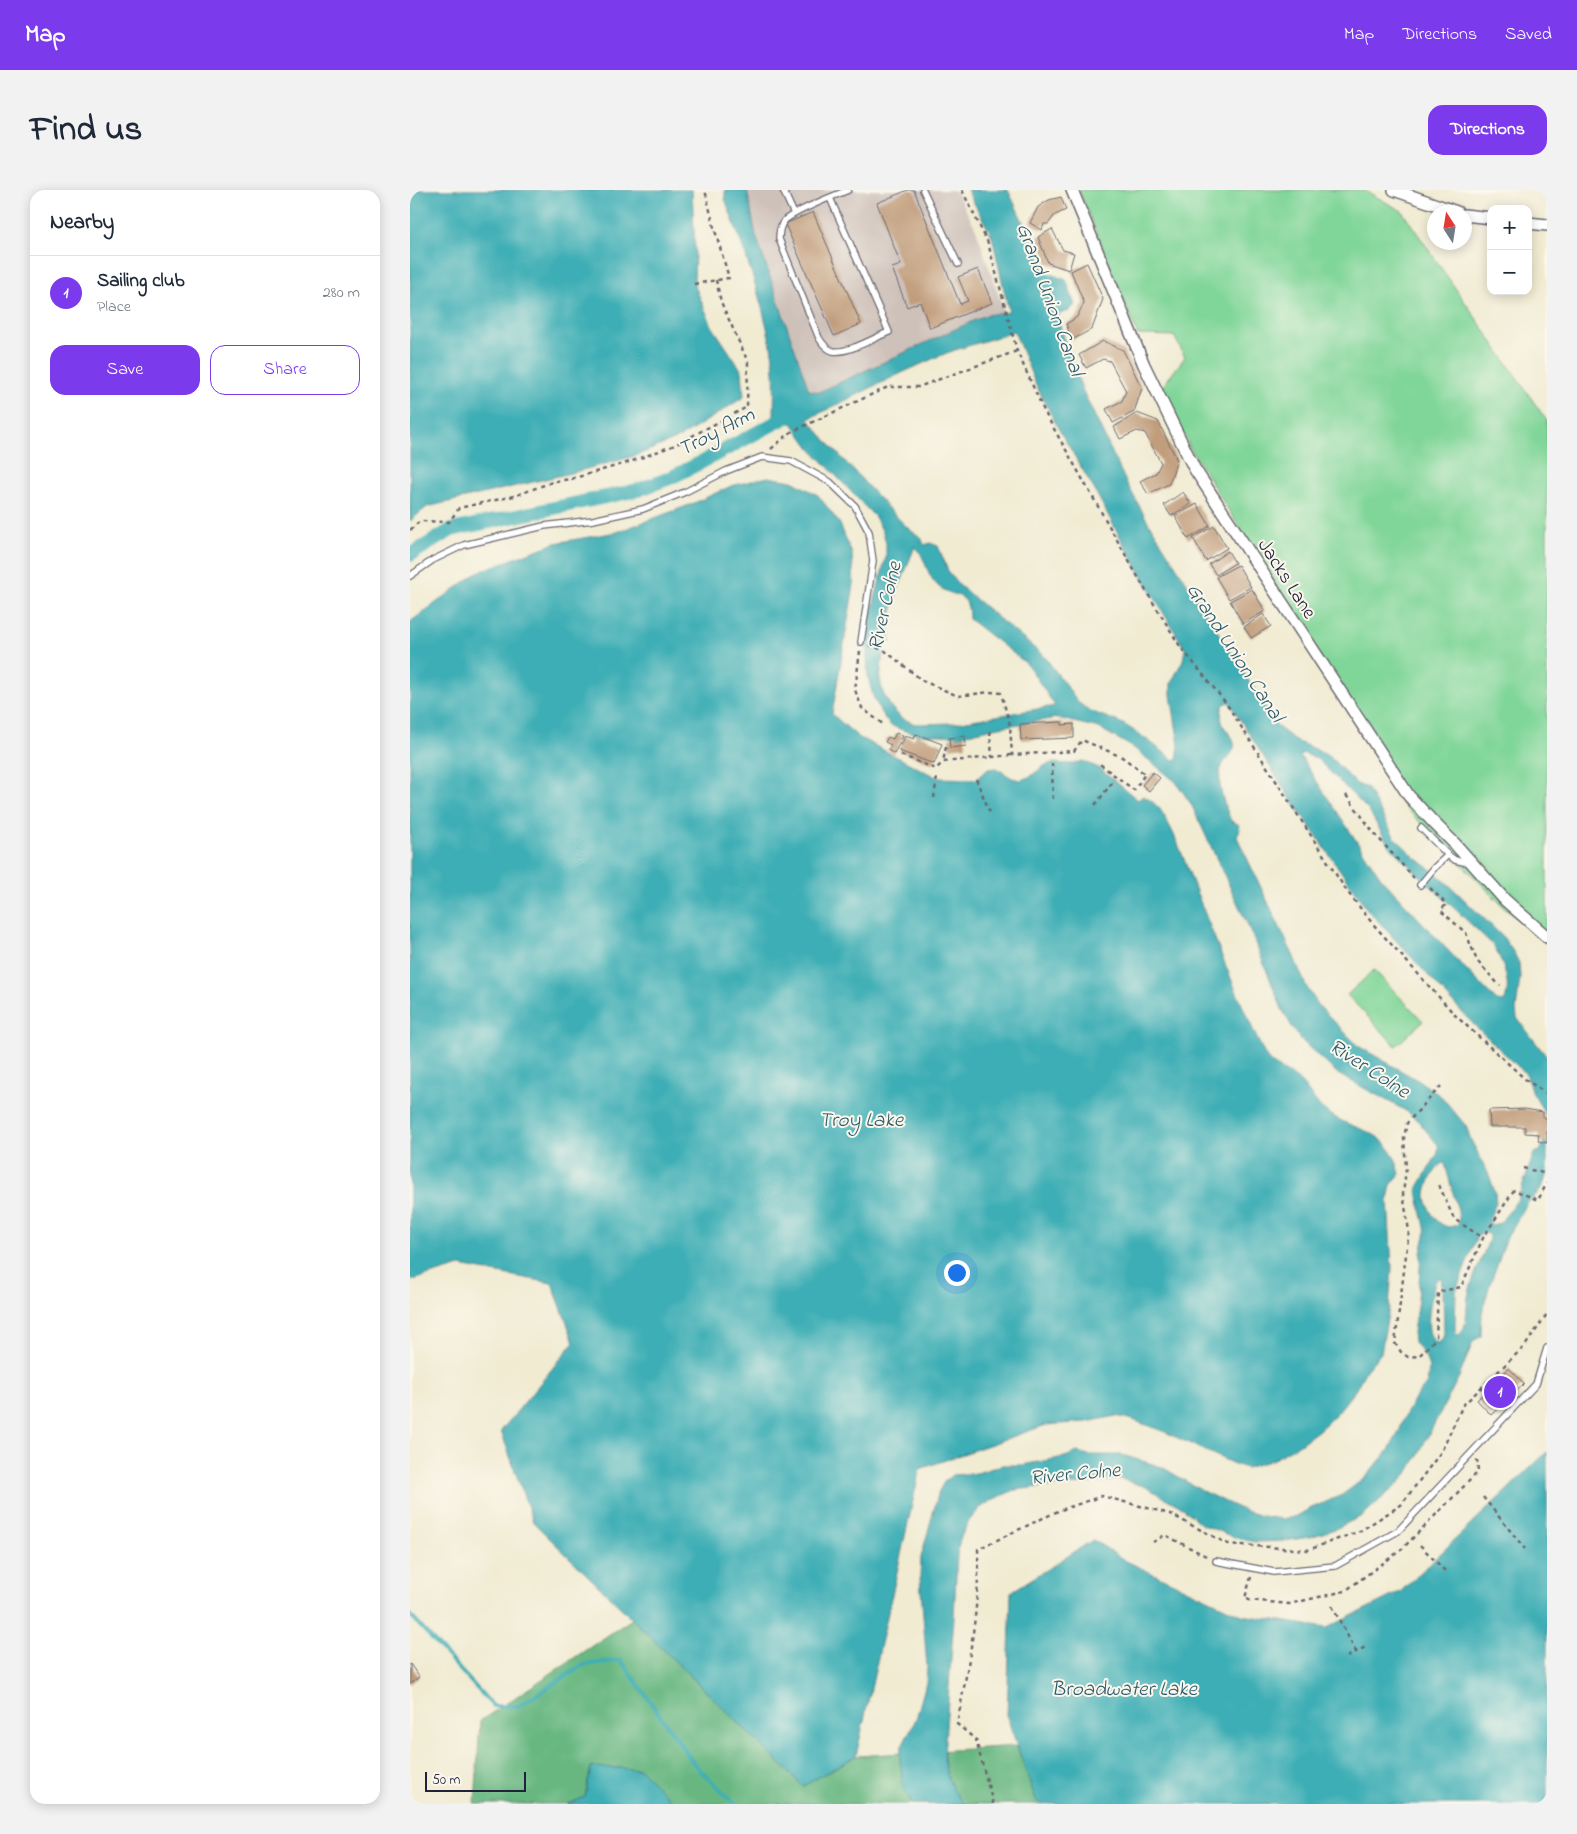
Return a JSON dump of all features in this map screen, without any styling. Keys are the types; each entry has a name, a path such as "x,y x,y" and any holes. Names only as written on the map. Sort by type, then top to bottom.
{"street":[{"name":"Jacks Lane","path":"1072,190 1144,365 1194,468 1410,796 1469,858 1505,900 1547,937"},
{"path":"1394,190 1437,205"},
{"path":"1472,216 1487,218"},
{"path":"1532,223 1547,225"}],"lane":[{"path":"783,190 794,214"},
{"path":"830,198 890,332 843,350 833,351 824,347 813,325 779,239 780,228 784,221 794,214 830,198 848,190"},
{"path":"923,190 958,264"},
{"path":"410,576 434,560 464,544 544,526 593,520 643,509 685,492 726,471 762,457 791,461 830,482 855,506 869,532 873,562 864,643"},
{"path":"1421,828 1455,860 1464,862 1469,858"},
{"path":"1422,882 1448,855"},
{"path":"1216,1561 1274,1572 1335,1566 1398,1531 1536,1384 1547,1348"}],"path":[{"path":"694,284 729,278 705,190"},
{"path":"962,190 988,243 1017,351 1045,413 1146,591 1180,646 1226,703 1346,890 1373,924 1456,1016 1525,1079 1547,1094"},
{"path":"410,530 420,521 449,522 459,508 514,496 554,481 572,479 630,462 675,445 747,408 748,362 721,302 716,280"},
{"path":"762,457 791,432 888,387 918,388 1017,351"},
{"path":"884,725 862,708 855,690 864,643 884,650 923,681 958,696 990,692 1001,693 1010,725 1012,755"},
{"path":"990,730 992,757"},
{"path":"943,762 1074,751 1082,740 1122,757 1146,774 1134,790 1097,762"},
{"path":"901,755 936,769 943,762 946,747"},
{"path":"1052,763 1054,803"},
{"path":"934,798 937,777"},
{"path":"976,779 991,815"},
{"path":"1095,805 1114,780"},
{"path":"1346,795 1374,832 1446,904 1441,911 1466,934 1477,960 1500,986"},
{"path":"1440,1086 1407,1124 1404,1138 1406,1169 1403,1194 1409,1231 1395,1343 1401,1352 1408,1357 1419,1356 1436,1338 1438,1292 1462,1287 1483,1238 1514,1190 1538,1200 1547,1183"},
{"path":"1525,1169 1547,1174"},
{"path":"1439,1185 1454,1219 1483,1238"},
{"path":"993,1804 976,1740 957,1724 973,1638 979,1574 978,1549 1058,1511 1102,1496 1170,1514 1228,1544 1308,1550 1360,1531 1400,1505 1441,1452 1463,1405 1525,1346 1547,1314"},
{"path":"1483,1497 1525,1549"},
{"path":"1154,1542 1165,1535 1216,1561"},
{"path":"1420,1545 1446,1572"},
{"path":"1332,1606 1356,1652"},
{"path":"1347,1657 1366,1646"}],"shaded area":[{"path":"747,190 955,190 976,229 1004,312 986,315 819,392 810,390 756,236"}],"green space":[{"path":"1079,190 1364,190 1402,211 1427,247 1427,250 1429,250 1547,421 1547,944 1501,904 1403,805 1350,706 1190,448 1162,387 1185,357 1174,336 1138,335"},
{"path":"1374,970 1423,1021 1396,1046 1347,995"},
{"path":"632,1619 803,1786 856,1756 1017,1746 1036,1800 1040,1804 675,1804 640,1769 591,1767 585,1797 568,1804 475,1804 480,1721"}],"water":[{"path":"410,190 692,190 695,250 694,284 712,326 742,371 744,397 681,437 635,456 427,507 410,521"},
{"path":"725,190 747,190 756,236 809,390 819,392 986,315 1009,312 992,236 967,190 1008,190 1045,272 1066,280 1075,305 1069,311 1059,314 1058,320 1082,389 1126,482 1147,520 1278,727 1296,741 1327,754 1357,784 1367,788 1395,838 1416,858 1443,879 1503,937 1519,963 1520,978 1516,1010 1517,1018 1547,1057 1547,1118 1532,1092 1527,1075 1470,1021 1367,909 1288,795 1229,702 1223,705 1222,721 1234,742 1234,748 1223,764 1221,771 1220,785 1223,800 1231,821 1238,824 1240,829 1237,837 1306,986 1319,1006 1358,1046 1421,1082 1442,1097 1466,1126 1495,1192 1496,1203 1489,1219 1491,1225 1500,1223 1518,1199 1534,1153 1540,1151 1544,1142 1547,1143 1547,1173 1542,1188 1527,1204 1507,1237 1482,1313 1481,1336 1473,1342 1459,1377 1410,1470 1398,1484 1362,1516 1335,1529 1310,1537 1284,1541 1256,1542 1236,1538 1201,1524 1183,1508 1146,1487 1121,1479 1015,1490 996,1498 980,1508 969,1521 960,1539 957,1555 944,1755 950,1781 964,1804 912,1804 903,1787 900,1759 901,1748 916,1719 926,1683 927,1667 920,1577 921,1557 939,1491 944,1482 952,1475 977,1473 1002,1465 1022,1465 1065,1457 1077,1452 1089,1455 1122,1455 1162,1467 1204,1492 1245,1511 1262,1516 1284,1519 1297,1516 1342,1495 1366,1477 1389,1450 1415,1398 1427,1383 1429,1369 1426,1358 1414,1342 1413,1332 1418,1299 1421,1253 1426,1231 1418,1197 1418,1187 1438,1153 1438,1145 1408,1112 1338,1074 1302,1041 1282,1009 1251,932 1191,804 1176,782 1134,748 1099,728 1057,718 993,728 959,736 919,734 890,725 881,713 873,696 868,677 866,632 886,557 886,543 883,532 875,517 810,448 792,423 774,423 774,365 767,327 751,271 725,199","holes":["1014,331 1035,383 1058,428 1185,649 1183,660 1171,683 1171,695 1179,745 1177,759 1174,760 1125,725 1089,710 1079,703 1045,657 960,586 949,573 938,546 930,543 924,545 921,537 911,531 889,509 808,419 937,357","915,546 922,555 934,582 944,590 964,599 967,603 969,619 1027,664 1055,706 955,723 915,724 901,718 891,707 883,693 880,680 884,642 891,642 889,626 896,595","1303,753 1317,759 1369,811 1388,844 1494,946 1507,981 1504,1002 1497,1001 1381,878 1300,756","1442,1163 1445,1164 1458,1211 1459,1223 1453,1226 1441,1224 1428,1207 1426,1200 1431,1177","1486,1233 1489,1236 1489,1240 1472,1282 1464,1328 1459,1335 1456,1334 1455,1327 1456,1291 1477,1236","1441,1277 1444,1334 1442,1340 1437,1343 1432,1339 1430,1332 1430,1306 1435,1282"]},
{"name":"Troy Lake","path":"768,477 792,481 818,495 840,524 852,554 854,585 832,714 858,737 938,778 976,779 988,769 996,768 1012,778 1021,780 1052,763 1072,764 1083,761 1099,768 1138,800 1143,796 1159,808 1177,842 1212,932 1265,1055 1275,1065 1296,1078 1323,1109 1335,1117 1379,1138 1388,1146 1395,1158 1400,1174 1391,1185 1388,1200 1392,1268 1389,1308 1381,1353 1366,1370 1356,1389 1337,1413 1300,1444 1272,1460 1246,1468 1165,1432 1116,1416 1087,1422 1046,1425 920,1469 856,1756 803,1786 533,1522 501,1431 574,1342 552,1283 460,1266 410,1281 410,622 478,572 555,543 617,532 692,504 731,486"},
{"name":"Broadwater Lake","path":"1547,1452 1547,1804 1040,1804 1036,1800 1007,1717 1011,1592 1093,1540 1126,1561 1242,1615 1327,1628 1400,1592"},
{"path":"591,1767 640,1769 675,1804 568,1804 585,1797"}],"building":[{"path":"908,190 914,190 960,304 968,301 958,277 978,269 992,303 930,328 920,302 907,307 892,268 901,265 877,203"},
{"path":"1061,197 1066,210 1055,215 1048,224 1044,224 1042,230 1030,223 1038,207 1049,200"},
{"path":"813,212 861,324 834,336 785,224"},
{"path":"1052,229 1063,250 1074,253 1069,270 1048,263 1038,237"},
{"path":"1087,263 1103,299 1092,329 1072,340 1066,324 1077,317 1084,303 1071,271"},
{"path":"1103,341 1123,350 1142,388 1134,412 1113,423 1106,409 1122,401 1126,391 1110,361 1103,359 1086,368 1079,355"},
{"path":"1137,413 1158,421 1177,460 1169,484 1148,494 1140,481 1156,473 1161,463 1145,433 1137,431 1120,439 1114,427"},
{"path":"1183,492 1191,504 1171,516 1164,505"},
{"path":"1197,504 1210,526 1188,539 1175,516"},
{"path":"1214,526 1227,548 1206,561 1193,538"},
{"path":"1228,551 1235,563 1216,575 1209,564"},
{"path":"1238,565 1251,587 1229,599 1216,577"},
{"path":"1252,589 1265,611 1243,624 1230,601"},
{"path":"1263,614 1271,626 1251,638 1244,627"},
{"path":"1062,722 1062,725 1074,724 1074,738 1021,740 1020,724"},
{"path":"896,733 903,736 894,754 888,750 891,745 885,742 888,737 893,739"},
{"path":"916,734 942,744 934,764 899,751 905,736 914,739"},
{"path":"965,736 966,746 950,748 949,738"},
{"path":"1153,772 1160,778 1149,791 1142,785"},
{"path":"1525,1109 1543,1112 1543,1117 1547,1119 1547,1143 1538,1141 1539,1134 1525,1133 1525,1127 1490,1127 1489,1110"},
{"path":"1509,1368 1524,1384 1491,1415 1477,1400"},
{"path":"410,1664 419,1677 410,1684"}],"waterway":[{"name":"Troy Arm","path":"410,555 451,530 638,490 670,478 790,415"},
{"path":"410,1615 493,1706 519,1706 583,1665 621,1660 695,1765 735,1804"}],"place":[{"name":"Sailing club","path":"1500,1392"}],"water label":[{"name":"Grand Union Canal","path":"1051,299"},
{"name":"River Colne","path":"884,606"},
{"name":"Grand Union Canal","path":"1236,652"},
{"name":"River Colne","path":"1370,1068"},
{"name":"River Colne","path":"1075,1473"}]}
